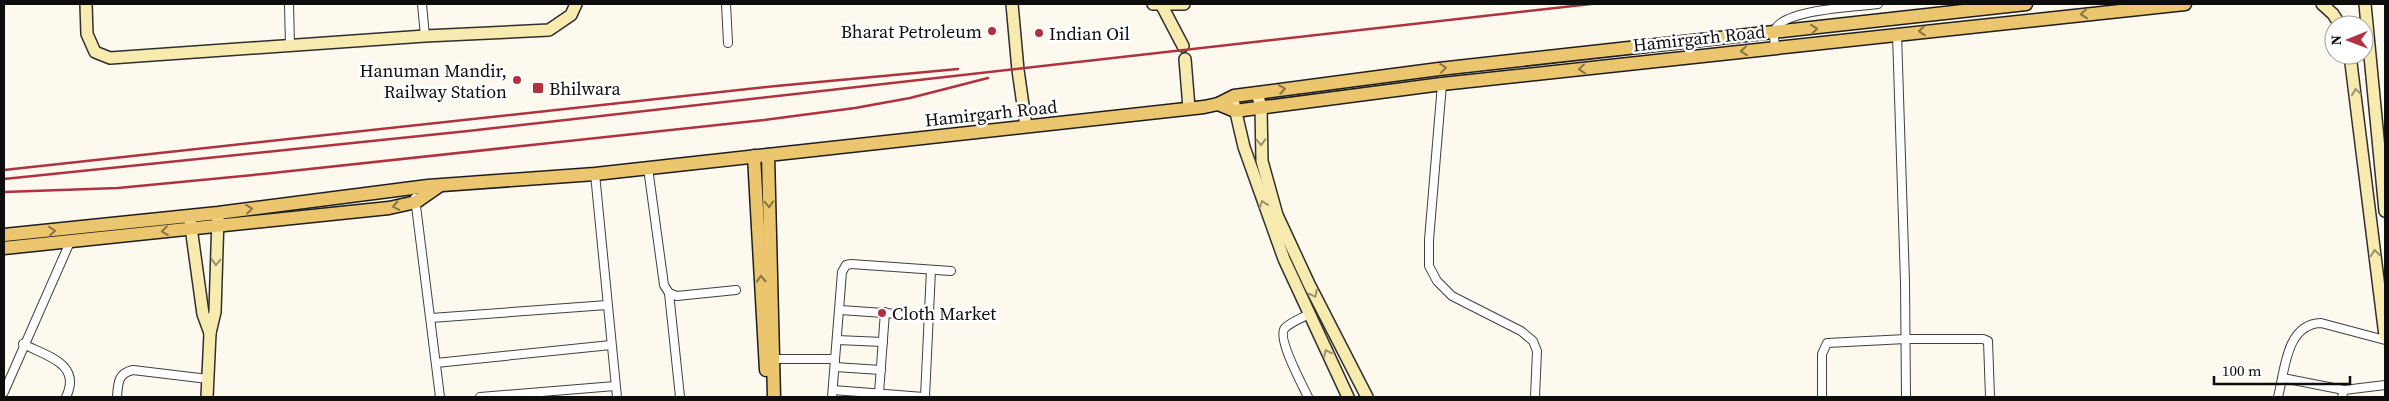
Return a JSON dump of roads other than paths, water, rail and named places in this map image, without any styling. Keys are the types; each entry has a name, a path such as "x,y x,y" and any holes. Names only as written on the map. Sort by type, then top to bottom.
{"main road":[{"path":"86,4 88,34 96,52 110,58 425,36 549,30 571,15 576,4"},
{"path":"1012,4 1018,70 1026,126"},
{"path":"1157,4 1184,4"},
{"path":"1157,4 1183,46"},
{"name":"Hamirgarh Road","path":"415,195 439,186 595,174 1189,108 1218,104 1234,96 1439,69 2026,4"},
{"name":"Hamirgarh Road","path":"1235,111 1442,84 2185,4"},
{"path":"2322,4 2334,15"},
{"path":"2365,4 2385,211"},
{"path":"1186,59 1189,108"},
{"path":"2351,65 2385,336"},
{"path":"1257,93 1260,107 1262,161 1277,215 1309,284 1367,397"},
{"path":"1234,96 1235,111 1267,215 1284,260 1348,397"},
{"path":"1218,104 1235,111"},
{"path":"768,155 774,397"},
{"path":"754,156 767,397"},
{"path":"4,235 389,208 415,195"},
{"path":"207,397 210,333 215,312 218,219"},
{"path":"4,248 70,242 190,222"},
{"path":"190,222 203,314 210,333"}],"street":[{"path":"289,4 290,46"},
{"path":"422,4 425,36"},
{"path":"726,4 728,43"},
{"path":"1775,47 1774,33 1782,22 1795,15 1878,4"},
{"path":"1896,34 1906,339 1906,397"},
{"path":"1442,84 1429,240 1429,266 1437,281 1452,296 1521,331 1533,341 1537,351 1535,397"},
{"path":"648,168 664,285 669,293 680,397"},
{"path":"595,174 617,397"},
{"path":"415,195 440,397"},
{"path":"4,392 23,344 70,242"},
{"path":"931,270 924,397 880,393 833,394 842,272 846,266 851,264 951,271"},
{"path":"669,293 678,296 736,290"},
{"path":"431,318 607,306"},
{"path":"840,310 929,316"},
{"path":"880,393 885,312"},
{"path":"1308,397 1284,344 1283,333 1285,328 1309,314"},
{"path":"2278,397 2292,340 2301,329 2312,324 2322,324 2385,340"},
{"path":"1822,397 1822,354 1827,343 1906,339 1984,339 1988,341 1990,397"},
{"path":"837,340 883,342"},
{"path":"23,344 65,365 70,375 71,387 66,397"},
{"path":"436,363 611,345"},
{"path":"774,359 835,363 881,370"},
{"path":"117,397 118,380 125,372 133,370 208,378"},
{"path":"2283,378 2343,394 2385,385"},
{"path":"480,397 615,386"}],"railway":[{"path":"4,179 468,131 1591,4"},
{"path":"4,170 776,86 958,69"},
{"path":"4,192 118,188 764,120 855,108 910,98 988,78"}],"place":[{"name":"Bharat Petroleum","path":"992,31"},
{"name":"Indian Oil","path":"1039,33"},
{"name":"Hanuman Mandir, Railway Station","path":"517,80"},
{"name":"Bhilwara","path":"538,88"},
{"name":"Cloth Market","path":"882,313"}]}
